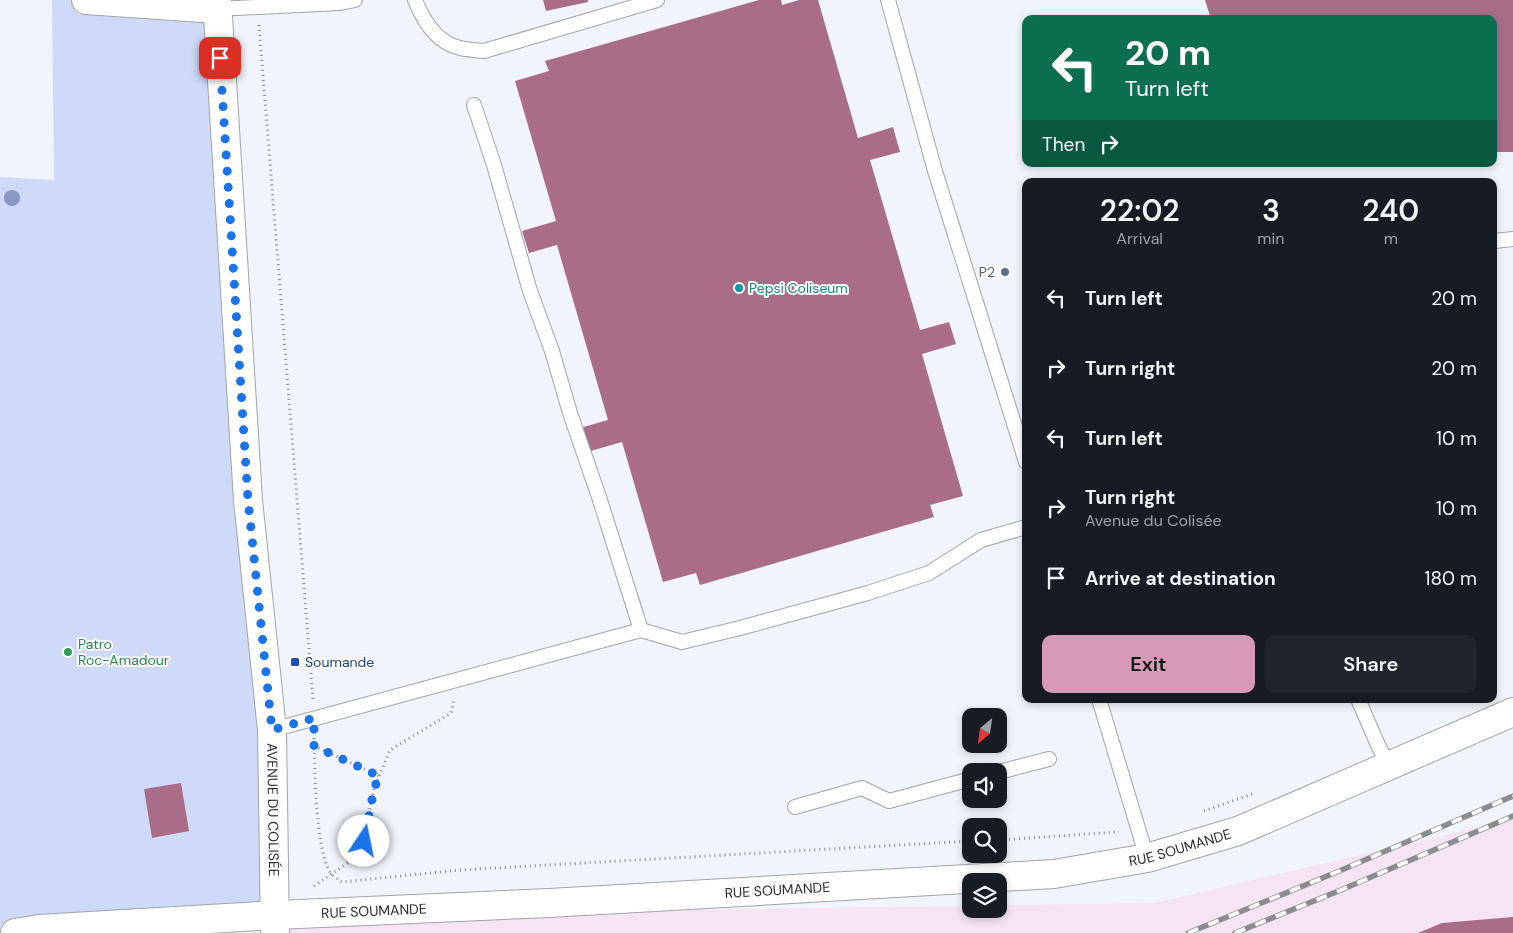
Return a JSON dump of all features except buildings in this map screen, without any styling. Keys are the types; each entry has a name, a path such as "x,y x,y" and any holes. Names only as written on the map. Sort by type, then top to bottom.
{"street":[{"path":"86,0 217,5"},
{"name":"AVENUE DU COLISÉE","path":"217,5 248,500 272,730 276,924"},
{"name":"RUE SOUMANDE","path":"14,933 39,928 65,930 276,924 559,902 1054,874 1148,858 1238,831 1513,712"}],"lane":[{"path":"217,5 258,8 340,3 355,0"},
{"path":"415,0 422,17 438,36 459,48 484,51 657,0"},
{"path":"888,0 935,170 1022,449"},
{"path":"474,104 494,165 530,292 552,351 570,413 641,630"},
{"path":"1497,241 1513,239"},
{"path":"272,730 641,630 682,642 868,594 929,573 981,540 1022,528"},
{"path":"1100,703 1148,858"},
{"path":"1360,703 1389,766"},
{"path":"1007,770 1049,759"},
{"path":"795,807 862,788 889,801 962,782"}],"path":[{"path":"258,8 314,718 315,781 322,851 331,873 342,882 460,870 962,842"},
{"path":"331,873 349,862 364,841 374,789 390,750 451,714 458,680"},
{"path":"314,746 379,776"}],"shaded area":[{"path":"52,0 86,0 217,9 276,915 0,933 0,177 54,180"},
{"path":"1513,819 1513,933 275,933 276,915 962,906 962,918 1007,918 1007,905 1155,903"}],"railway":[{"path":"1188,933 1337,872 1513,796"},
{"path":"1235,933 1513,816"}],"place":[{"name":"P2","path":"1005,272"},
{"name":"Pepsi Coliseum","path":"739,288"},
{"name":"Patro Roc-Amadour","path":"68,652"},
{"name":"Soumande","path":"295,662"}],"route":[{"path":"220,58 248,500 272,730 314,718 314,746 379,776 374,789 364,841"}]}
